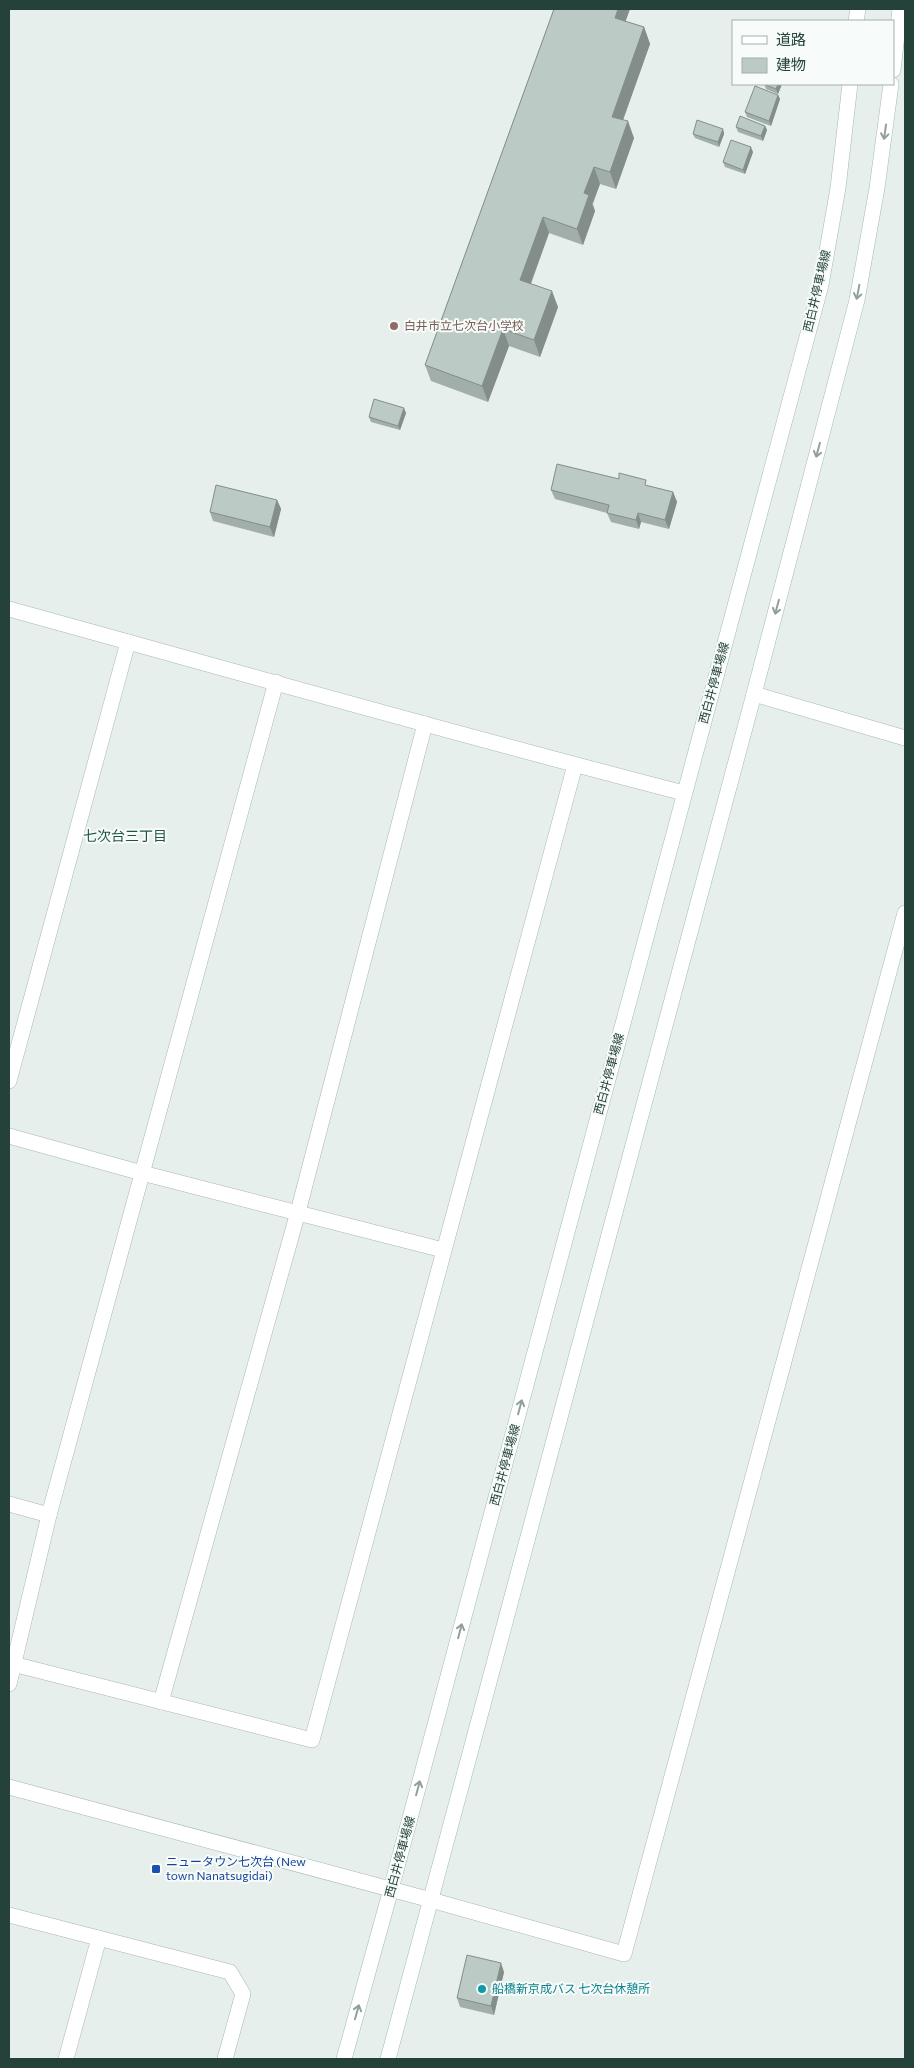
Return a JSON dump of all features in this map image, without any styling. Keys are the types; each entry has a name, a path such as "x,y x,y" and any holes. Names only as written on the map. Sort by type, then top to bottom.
{"street":[{"path":"894,61 900,9"},
{"name":"西白井停車場線","path":"344,2059 821,285 838,188 850,85"},
{"path":"388,2059 754,694 857,300 877,188 891,85"},
{"path":"9,609 575,765 684,793"},
{"path":"9,1081 128,642"},
{"path":"9,1684 12,1664 49,1514 276,682"},
{"path":"754,694 905,738"},
{"path":"161,1702 298,1212 426,724"},
{"path":"12,1664 312,1740 575,765"},
{"path":"9,1787 391,1889 624,1954 905,912"},
{"path":"9,1136 142,1173 443,1250"},
{"path":"9,1504 49,1514"},
{"path":"9,1915 230,1972 243,1994 225,2059"},
{"path":"66,2059 99,1938"}],"building":[{"path":"554,9 618,9 615,18 644,27 612,117 628,121 610,172 594,167 584,193 589,195 577,229 543,217 520,280 552,291 534,340 503,329 482,386 425,365"},
{"path":"766,85 778,85 776,89"},
{"path":"755,86 778,95 769,121 745,112"},
{"path":"740,116 765,126 761,136 736,127"},
{"path":"697,120 723,129 718,142 693,134"},
{"path":"731,140 751,147 743,170 723,162"},
{"path":"374,399 404,408 398,426 369,417"},
{"path":"557,464 619,479 619,473 646,480 645,485 673,492 665,520 638,513 636,520 607,513 609,505 551,490"},
{"path":"216,485 277,500 270,527 210,512"},
{"name":"船橋新京成バス 七次台休憩所","path":"467,1955 501,1963 491,2006 457,1998"}],"place":[{"name":"白井市立七次台小学校","path":"394,326"},
{"name":"ニュータウン七次台 (New town Nanatsugidai)","path":"156,1869"},
{"name":"船橋新京成バス 七次台休憩所","path":"482,1989"}],"district":[{"name":"七次台三丁目","path":"125,836"}]}
